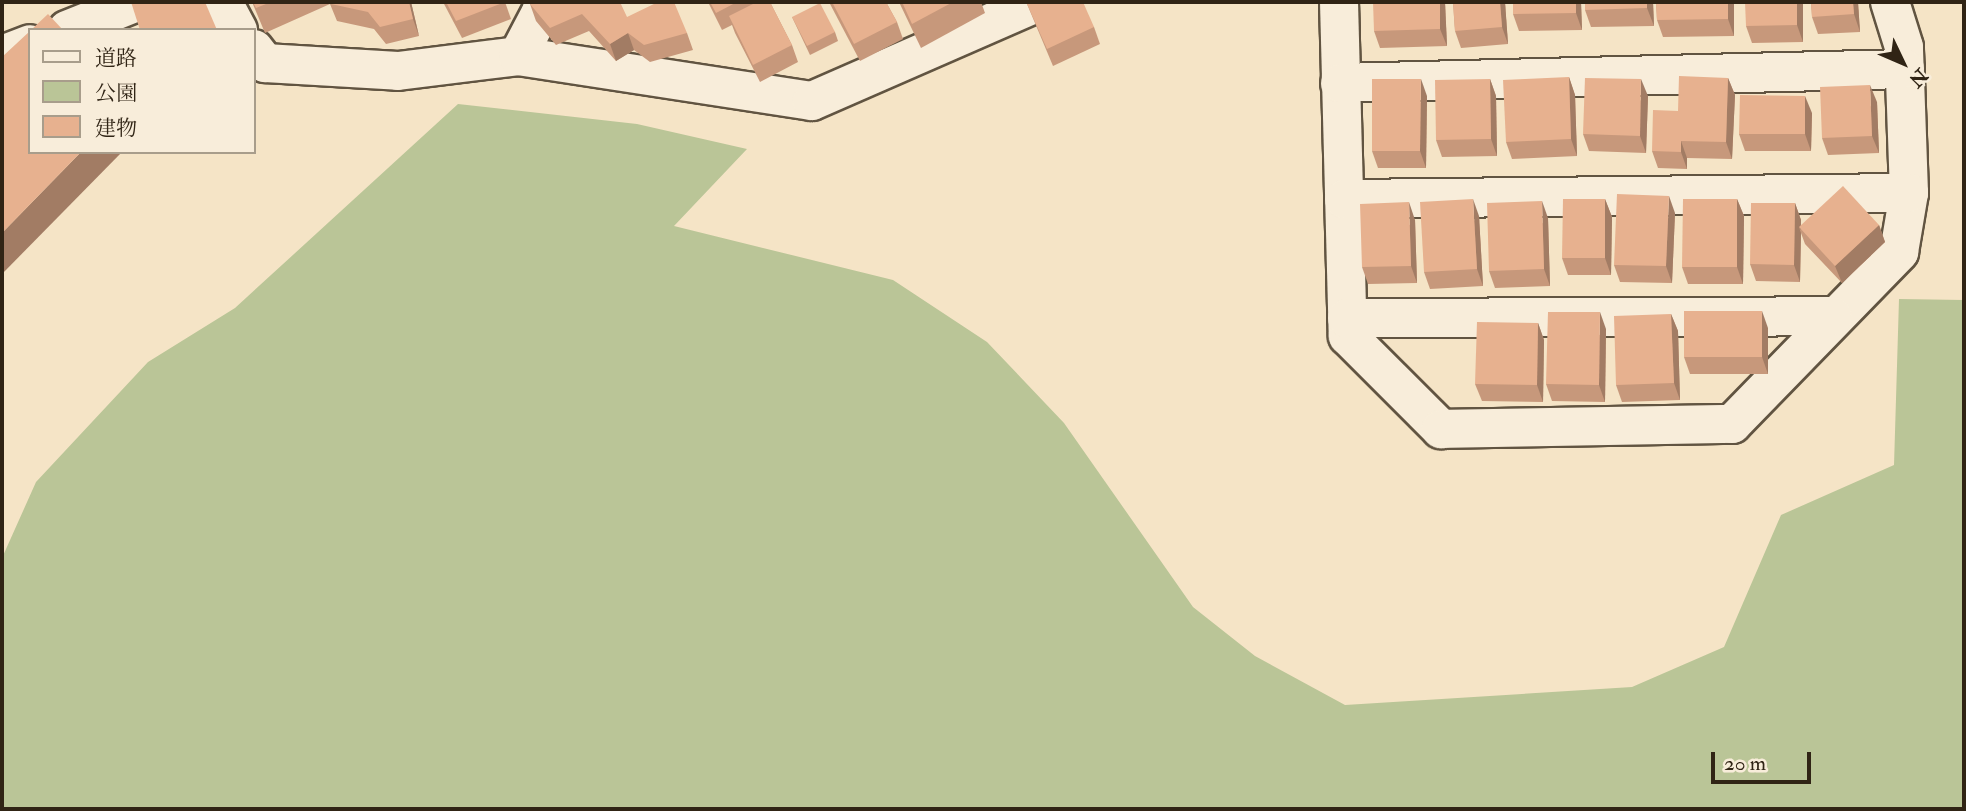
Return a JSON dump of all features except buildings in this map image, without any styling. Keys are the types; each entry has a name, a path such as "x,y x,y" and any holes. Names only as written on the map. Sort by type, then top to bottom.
{"street":[{"path":"72,28 137,2"},
{"path":"223,2 237,28"},
{"path":"518,56 541,12 568,2"},
{"path":"256,52 265,63 398,71 518,56 812,101 1039,2"},
{"path":"1339,2 1348,336 1441,429 1732,424 1833,316 1899,252 1909,193 1905,69 1890,2"},
{"path":"2,55 28,45"},
{"path":"1340,83 1905,69"},
{"path":"1344,200 1909,193"},
{"path":"1348,318 1833,316"}],"green space":[{"path":"458,104 637,124 747,149 674,226 893,280 987,342 1064,423 1193,607 1255,656 1345,705 1632,687 1724,647 1781,515 1894,465 1899,299 1964,300 1964,809 2,809 2,558 36,482 148,362 235,308"}]}
